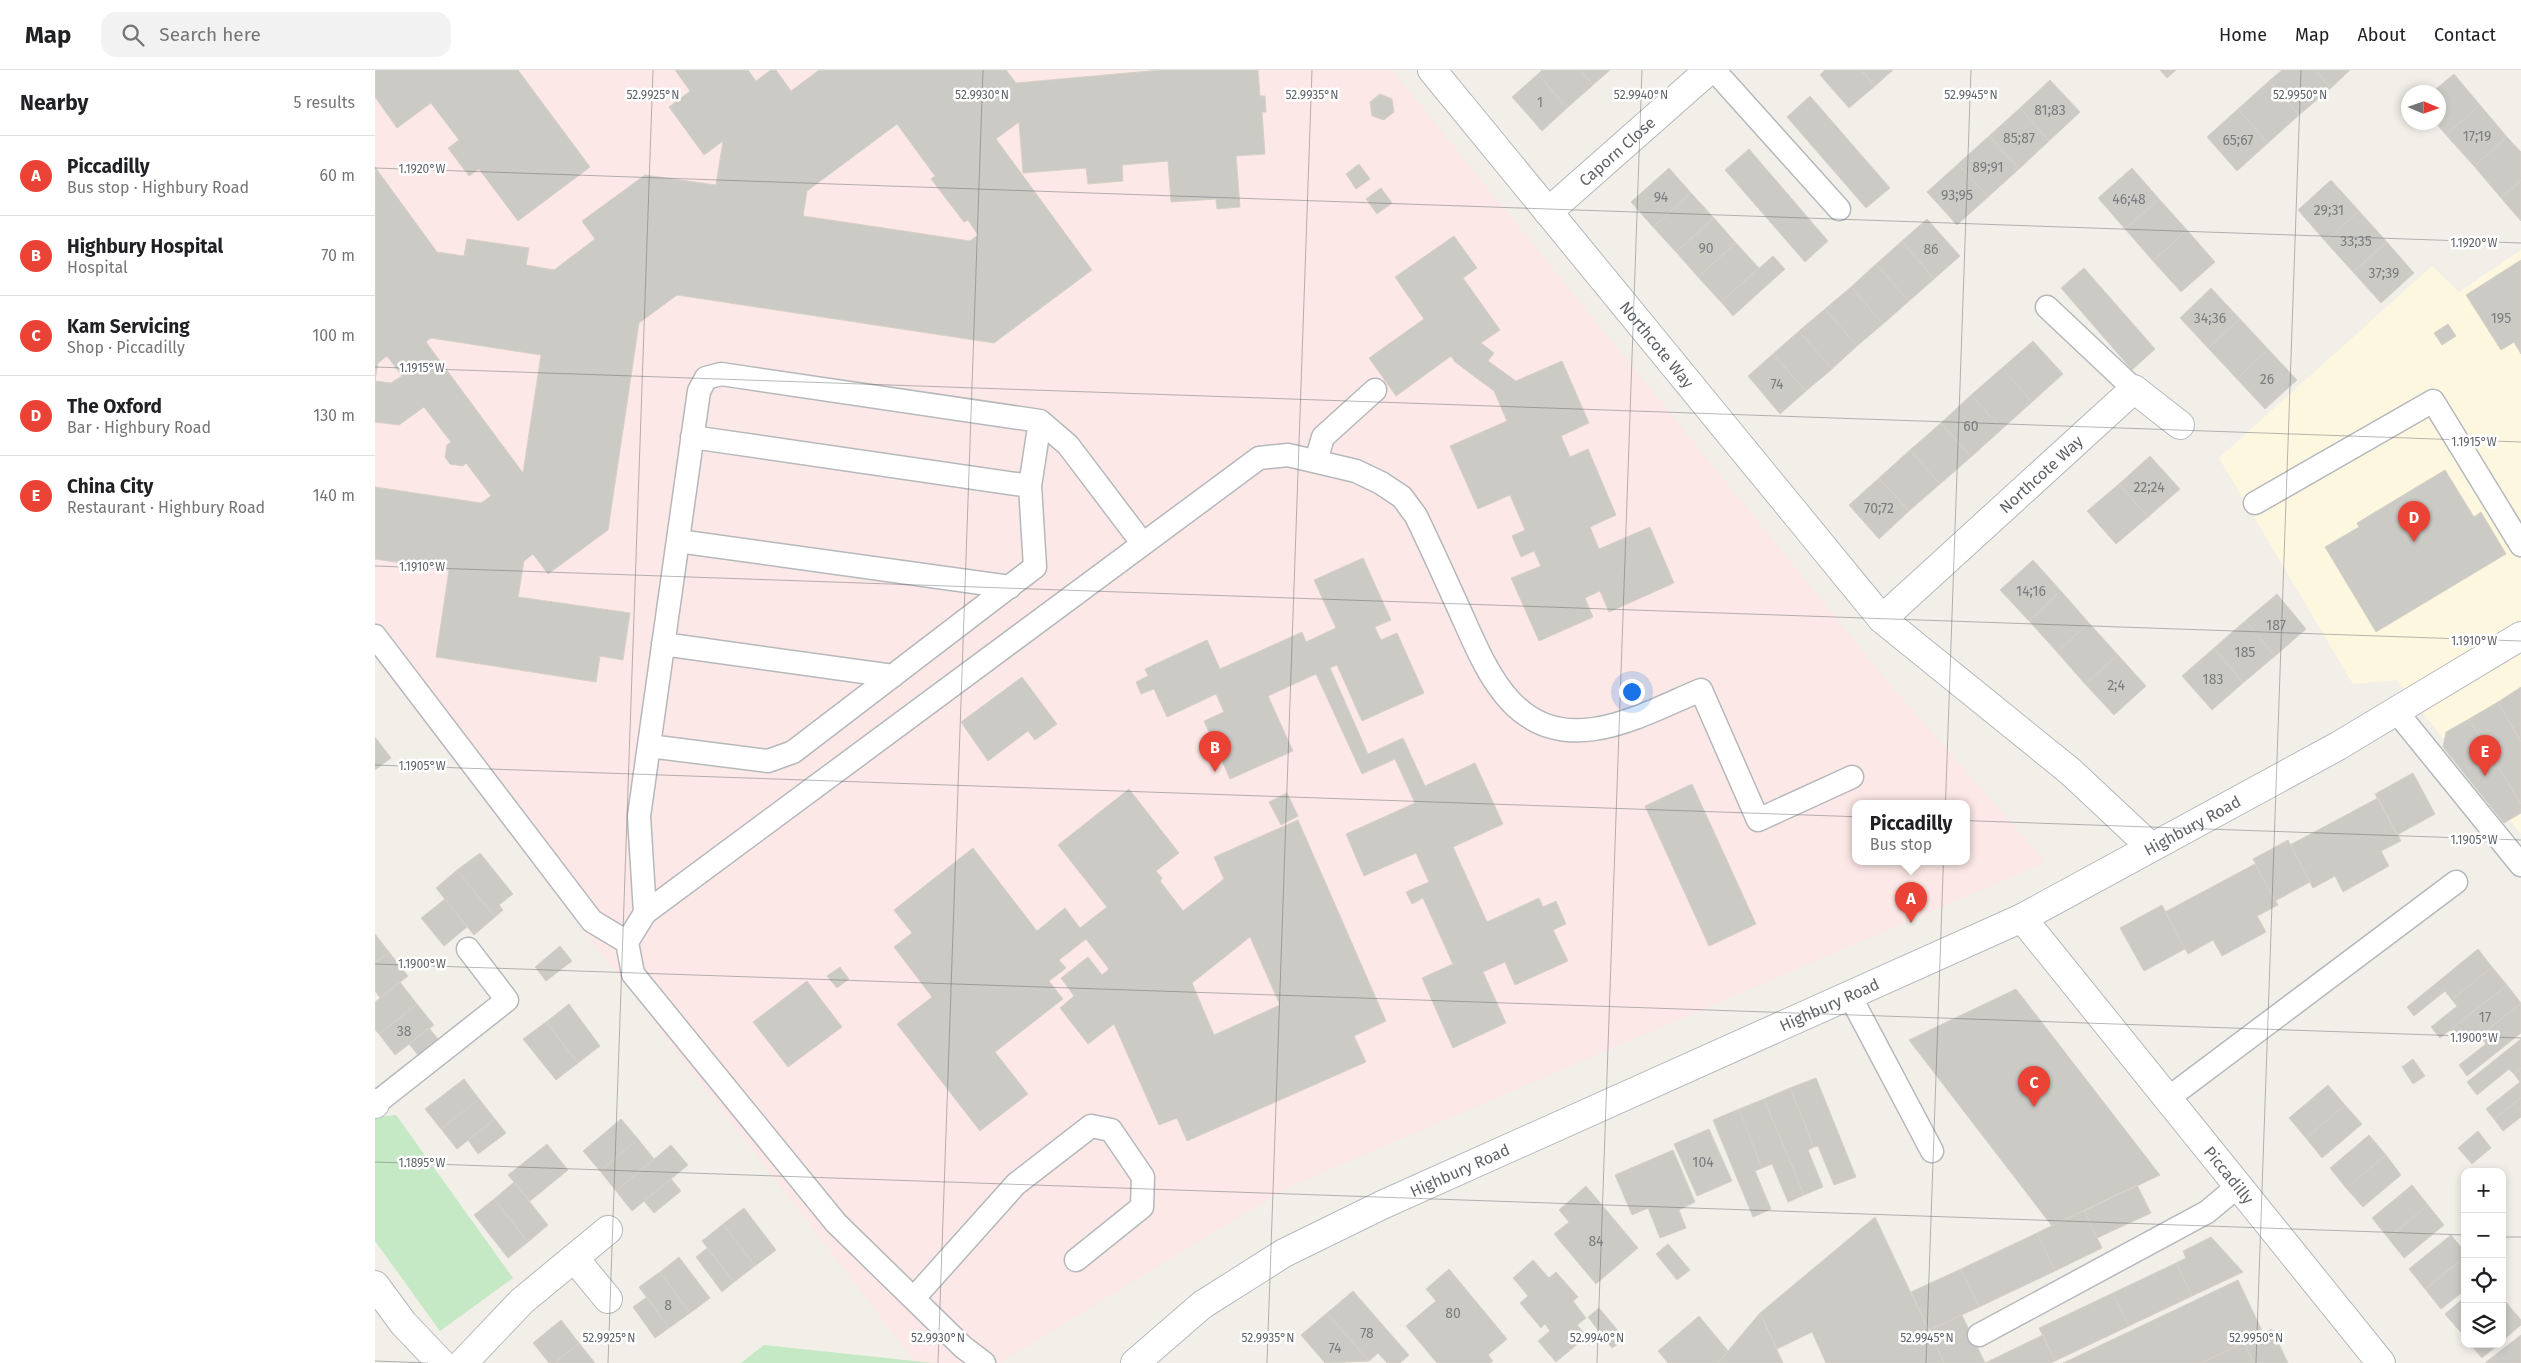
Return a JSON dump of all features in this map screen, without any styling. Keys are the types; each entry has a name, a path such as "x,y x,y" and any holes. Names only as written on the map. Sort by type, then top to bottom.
{"street":[{"name":"Northcote Way","path":"1432,70 1882,618 2071,772 2151,847"},
{"name":"Caporn Close","path":"1548,212 1709,70"},
{"name":"Northcote Way","path":"1882,618 2134,389"},
{"path":"2134,389 2180,425"},
{"name":"Highbury Road","path":"1135,1363 1202,1305 1284,1253 1382,1205 2021,918 2338,746 2521,636"},
{"name":"Piccadilly","path":"2021,918 2381,1363"},
{"path":"463,1363 522,1301 608,1230"},
{"path":"574,1258 608,1299"},
{"path":"375,1284 403,1323 441,1363"}],"lane":[{"path":"1714,70 1839,210"},
{"path":"2047,307 2134,389"},
{"path":"645,912 639,816 699,391 706,378 721,374 1040,421 1068,445 1143,544"},
{"path":"1316,461 1323,437 1375,390"},
{"path":"2255,503 2433,401 2521,545"},
{"path":"649,746 768,760 793,752 1035,568 1030,486 1040,421"},
{"path":"692,437 1030,486"},
{"path":"984,1363 963,1348 836,1223 633,974 627,942 645,912 1259,458 1288,455 1356,471 1381,483 1402,497 1416,516 1488,674 1508,700 1528,718 1547,726 1569,730 1593,730 1614,725 1701,690 1758,820 1853,777"},
{"path":"678,542 1010,587"},
{"path":"375,636 592,921 627,942"},
{"path":"663,644 893,676"},
{"path":"2396,711 2521,865"},
{"path":"2167,1099 2456,882"},
{"path":"375,1104 507,1000 468,949"},
{"path":"1849,994 1932,1151"},
{"path":"914,1298 1016,1184 1091,1126 1111,1130 1143,1177 1141,1207 1076,1260"},
{"path":"1979,1335 2207,1212 2238,1186"}],"shaded area":[{"path":"375,70 1392,70 1889,683 2046,862 1285,1189 1000,1363 916,1363 375,659"},
{"path":"2521,250 2520,833 2396,680 2353,684 2219,458 2432,266 2459,292"}],"green space":[{"path":"396,1115 513,1278 440,1331 375,1241 375,1117"},
{"path":"764,1345 933,1363 741,1363"}],"building":[{"path":"375,70 518,70 590,167 518,221 479,169 469,176 448,148 459,140 431,103 397,128 375,97"},
{"path":"675,70 748,70 756,81 771,70 776,70 791,91 819,70 1006,70 1016,83 1161,70 1258,70 1260,96 1265,96 1266,112 1262,112 1265,154 1236,156 1240,207 1217,209 1216,199 1171,202 1168,161 1122,165 1123,181 1088,184 1086,168 1023,173 1019,122 996,139 1092,270 994,343 677,295 639,323 608,530 548,574 533,554 524,561 518,597 630,613 623,660 600,656 596,682 436,657 449,570 375,559 375,487 481,503 491,496 466,463 463,466 450,464 445,457 447,445 451,442 424,407 399,425 375,422 375,381 375,167 437,252 464,256 467,239 529,248 526,265 554,270 595,239 582,221 645,175 716,185 723,141 704,155 669,107 690,91","holes":["897,124 935,176 931,179 964,222 968,220 978,235 970,241 803,216 807,191","431,338 541,355 523,473 426,342","387,356 402,376 391,383 375,381 378,363"]},
{"path":"1542,70 1580,70 1593,85 1567,108 1538,74"},
{"path":"1580,70 1610,70 1593,85"},
{"path":"1825,70 1861,70 1875,86 1849,108 1820,75"},
{"path":"1861,70 1893,70 1875,86"},
{"path":"2160,70 2176,70 2167,78"},
{"path":"2282,70 2315,70 2331,88 2299,115 2269,81"},
{"path":"2315,70 2350,70 2331,88"},
{"path":"1538,74 1567,108 1542,131 1512,97"},
{"path":"2454,74 2480,105 2446,135 2442,130 2446,130 2446,85 2441,85"},
{"path":"2050,80 2080,112 2049,141 2020,108"},
{"path":"2269,81 2299,115 2268,143 2238,109"},
{"path":"1380,94 1392,99 1394,112 1384,120 1372,116 1370,102"},
{"path":"1810,96 1890,188 1866,208 1787,117"},
{"path":"2480,105 2507,137 2474,166 2446,135"},
{"path":"2020,108 2049,141 2019,169 1989,136"},
{"path":"2238,109 2268,143 2237,171 2207,137"},
{"path":"1989,136 2019,169 1988,197 1958,164"},
{"path":"2507,137 2521,152 2521,180 2501,198 2474,166"},
{"path":"1749,149 1828,241 1805,262 1725,170"},
{"path":"1359,164 1370,179 1356,189 1346,174"},
{"path":"1958,164 1988,197 1957,225 1927,192"},
{"path":"1669,168 1691,193 1653,227 1631,202"},
{"path":"2132,168 2159,199 2125,229 2098,198"},
{"path":"2331,180 2359,211 2325,241 2298,210"},
{"path":"2521,180 2521,221 2501,198"},
{"path":"1381,188 1392,203 1377,214 1366,199"},
{"path":"1691,193 1714,218 1676,252 1653,227"},
{"path":"2159,199 2187,230 2153,261 2125,229"},
{"path":"2359,211 2387,242 2353,272 2325,241"},
{"path":"1714,218 1736,243 1698,277 1676,252"},
{"path":"1927,219 1960,256 1934,279 1902,241"},
{"path":"2187,230 2215,262 2181,292 2153,261"},
{"path":"1454,236 1477,268 1463,278 1500,330 1481,343 1494,353 1488,361 1516,381 1562,361 1589,423 1561,436 1570,457 1588,449 1616,515 1590,527 1599,549 1650,527 1674,583 1609,612 1600,591 1585,598 1593,617 1539,641 1511,578 1541,566 1534,551 1521,557 1512,536 1525,530 1510,495 1478,509 1450,446 1507,421 1494,391 1455,362 1451,356 1396,396 1369,358 1424,319 1395,277"},
{"path":"1902,241 1934,279 1909,301 1876,264"},
{"path":"2387,242 2414,273 2381,303 2353,272"},
{"path":"1736,243 1759,268 1721,302 1698,277"},
{"path":"1773,256 1785,269 1733,316 1721,302"},
{"path":"2521,260 2521,354 2514,342 2501,350 2466,295"},
{"path":"1876,264 1909,301 1883,324 1851,287"},
{"path":"2084,268 2155,349 2132,370 2061,288"},
{"path":"1851,287 1883,324 1857,346 1825,309"},
{"path":"2211,288 2240,319 2208,348 2180,318"},
{"path":"1825,309 1857,346 1832,369 1799,331"},
{"path":"2240,319 2268,349 2237,379 2208,348"},
{"path":"2448,324 2456,336 2442,345 2434,333"},
{"path":"1799,331 1832,369 1806,391 1773,354"},
{"path":"2033,341 2063,374 2032,402 2002,368"},
{"path":"2268,349 2297,380 2265,409 2237,379"},
{"path":"1773,354 1806,391 1780,414 1748,376"},
{"path":"2002,368 2032,402 2002,429 1971,395"},
{"path":"1971,395 2002,429 1971,457 1941,423"},
{"path":"1941,423 1971,457 1940,484 1910,450"},
{"path":"1910,450 1940,484 1909,511 1879,478"},
{"path":"2150,456 2180,489 2148,517 2119,484"},
{"path":"2445,470 2474,517 2481,512 2506,554 2376,632 2325,547 2359,527 2357,523"},
{"path":"1879,478 1909,511 1879,539 1849,505"},
{"path":"2119,484 2148,517 2116,544 2087,511"},
{"path":"1363,558 1391,620 1375,627 1377,632 1381,640 1397,633 1424,693 1362,721 1337,665 1330,668 1368,754 1403,738 1425,786 1475,763 1503,824 1453,847 1487,922 1539,898 1543,907 1556,901 1566,924 1553,930 1568,961 1515,985 1505,962 1483,972 1506,1023 1453,1048 1422,978 1453,964 1423,898 1412,904 1406,892 1429,882 1416,853 1364,876 1346,834 1415,803 1395,759 1362,774 1316,674 1268,696 1293,751 1230,779 1204,721 1224,712 1216,694 1167,717 1154,689 1141,694 1136,682 1148,676 1145,669 1207,640 1220,669 1302,632 1306,642 1336,628 1314,580"},
{"path":"2033,560 2061,591 2029,621 2000,590"},
{"path":"2061,591 2089,623 2057,652 2029,621"},
{"path":"2277,594 2306,629 2275,656 2245,621"},
{"path":"2245,621 2275,656 2243,683 2214,648"},
{"path":"2089,623 2118,655 2085,684 2057,652"},
{"path":"2214,648 2243,683 2212,710 2182,676"},
{"path":"2118,655 2146,686 2114,715 2085,684"},
{"path":"1022,677 1057,724 1035,740 1028,731 988,761 961,722"},
{"path":"2521,687 2521,742 2498,702"},
{"path":"2498,702 2521,742 2521,804 2469,719"},
{"path":"2469,719 2521,804 2521,813 2504,823 2443,747 2446,732"},
{"path":"375,737 391,758 375,770"},
{"path":"2413,773 2435,814 2397,835 2375,794"},
{"path":"1692,784 1756,924 1709,946 1645,806"},
{"path":"1129,789 1179,853 1156,871 1162,878 1160,881 1183,911 1224,879 1214,857 1298,820 1386,1021 1354,1036 1366,1062 1187,1141 1177,1118 1159,1125 1114,1024 1088,1044 1060,1008 1074,996 1061,978 1088,957 1102,975 1109,969 1086,939 1059,960 1066,968 1049,981 1063,999 995,1052 1028,1094 980,1131 897,1024 932,997 894,947 912,933 894,910 973,848 1037,931 1065,908 1080,928 1107,907 1058,845","holes":["1250,937 1280,1005 1214,1035 1192,983"]},
{"path":"1287,793 1298,816 1281,825 1269,802"},
{"path":"2378,798 2401,841 2381,851 2389,866 2343,892 2335,876 2313,888 2290,845"},
{"path":"2288,840 2310,882 2275,901 2253,859"},
{"path":"480,853 513,894 499,905 503,910 495,917 457,870"},
{"path":"2255,864 2278,905 2257,916 2266,932 2222,956 2213,940 2188,954 2165,912"},
{"path":"457,870 495,917 474,935 436,888"},
{"path":"445,899 467,927 444,946 421,918"},
{"path":"2162,905 2185,949 2144,971 2120,928"},
{"path":"375,934 389,952 375,963"},
{"path":"560,946 572,961 546,981 535,967"},
{"path":"2478,949 2492,967 2452,1000 2445,991 2414,1016 2407,1007"},
{"path":"389,952 408,976 380,998 375,991 375,963"},
{"path":"840,967 849,979 837,988 827,976"},
{"path":"2492,967 2507,985 2440,1038 2431,1027 2457,1006 2452,1000"},
{"path":"807,981 842,1027 788,1067 753,1022"},
{"path":"400,982 417,1004 379,1034 375,1030 375,1002"},
{"path":"2507,985 2521,1003 2480,1036 2476,1031 2461,1044 2450,1030"},
{"path":"2016,989 2160,1175 2052,1226 1909,1040"},
{"path":"2521,1003 2521,1033 2467,1076 2459,1065 2486,1044 2480,1036"},
{"path":"417,1004 434,1025 395,1055 379,1034"},
{"path":"569,1004 600,1046 578,1063 546,1022"},
{"path":"546,1022 578,1063 556,1080 523,1039"},
{"path":"429,1028 438,1039 418,1055 409,1044"},
{"path":"2521,1039 2521,1068 2514,1074 2509,1069 2477,1095 2467,1082"},
{"path":"2413,1059 2425,1076 2413,1084 2402,1067"},
{"path":"2521,1068 2521,1098 2494,1119 2486,1109 2520,1082 2514,1074"},
{"path":"1816,1078 1856,1177 1834,1185 1818,1146 1814,1147 1790,1088"},
{"path":"464,1079 479,1099 441,1129 425,1109"},
{"path":"2328,1085 2345,1105 2306,1138 2289,1118"},
{"path":"1790,1088 1814,1147 1808,1150 1823,1187 1804,1195 1764,1099"},
{"path":"2521,1098 2521,1117 2503,1131 2494,1119"},
{"path":"479,1099 495,1119 457,1149 441,1129"},
{"path":"1764,1099 1804,1195 1788,1202 1772,1164 1762,1168 1739,1109"},
{"path":"2345,1105 2362,1124 2322,1158 2306,1138"},
{"path":"1739,1109 1762,1168 1755,1171 1771,1209 1753,1217 1713,1120"},
{"path":"495,1119 506,1133 478,1154 468,1140"},
{"path":"621,1119 638,1139 600,1171 583,1151"},
{"path":"1709,1129 1732,1181 1697,1196 1674,1144"},
{"path":"2478,1131 2491,1148 2472,1164 2458,1148"},
{"path":"2369,1135 2386,1155 2346,1188 2330,1168"},
{"path":"638,1139 654,1159 616,1191 600,1171"},
{"path":"547,1144 568,1170 530,1201 508,1175"},
{"path":"671,1145 688,1165 632,1211 616,1191"},
{"path":"1673,1150 1695,1202 1679,1210 1686,1228 1660,1238 1648,1208 1632,1215 1615,1175"},
{"path":"2386,1155 2401,1175 2363,1207 2346,1188"},
{"path":"671,1179 681,1191 654,1213 644,1201"},
{"path":"514,1182 548,1225 528,1242 494,1199"},
{"path":"2137,1185 2151,1213 2097,1238 2084,1210"},
{"path":"2412,1185 2428,1205 2388,1238 2372,1218"},
{"path":"1586,1186 1638,1248 1596,1284 1554,1234 1569,1222 1559,1210"},
{"path":"494,1199 528,1242 508,1258 474,1215"},
{"path":"2428,1205 2444,1225 2404,1258 2388,1238"},
{"path":"744,1208 776,1250 755,1266 723,1224"},
{"path":"2084,1210 2102,1248 2055,1271 2037,1233"},
{"path":"1875,1217 1944,1363 1826,1363 1812,1332 1777,1349 1760,1313"},
{"path":"723,1224 755,1266 734,1282 702,1241"},
{"path":"2037,1233 2055,1271 1979,1307 1961,1269"},
{"path":"2451,1235 2461,1247 2461,1260 2425,1289 2409,1269"},
{"path":"2211,1237 2243,1272 2192,1296 2176,1263 2186,1258 2183,1251"},
{"path":"1668,1244 1690,1270 1677,1280 1656,1254"},
{"path":"707,1248 734,1282 722,1292 696,1257"},
{"path":"679,1257 710,1298 690,1313 660,1272"},
{"path":"1533,1260 1549,1278 1556,1272 1578,1297 1573,1301 1586,1318 1577,1325 1587,1336 1556,1362 1538,1341 1550,1331 1545,1324 1541,1328 1520,1303 1528,1296 1513,1278"},
{"path":"2461,1260 2461,1293 2441,1309 2425,1289"},
{"path":"2176,1263 2192,1296 2129,1326 2113,1293"},
{"path":"1449,1269 1507,1339 1488,1355 1493,1361 1490,1363 1437,1363 1406,1326 1436,1301 1426,1289"},
{"path":"1961,1269 1979,1307 1929,1330 1911,1292"},
{"path":"660,1272 690,1313 669,1328 639,1287"},
{"path":"2238,1280 2263,1333 2201,1363 2063,1363"},
{"path":"1353,1291 1409,1355 1400,1363 1387,1363 1378,1353 1369,1361 1327,1313"},
{"path":"2113,1293 2129,1326 2055,1361 2039,1328"},
{"path":"647,1297 669,1328 655,1338 633,1307"},
{"path":"2461,1300 2461,1333 2445,1314"},
{"path":"2506,1302 2521,1320 2521,1325 2506,1338"},
{"path":"1599,1308 1625,1339 1612,1348 1588,1317"},
{"path":"1327,1313 1369,1361 1325,1363 1301,1335"},
{"path":"1760,1313 1783,1363 1718,1363 1728,1351"},
{"path":"1962,1315 1985,1363 1944,1363 1929,1330"},
{"path":"1699,1316 1728,1351 1718,1363 1668,1363 1658,1351"},
{"path":"561,1320 579,1343 555,1363 549,1363 533,1343"},
{"path":"2272,1329 2288,1363 2254,1363 2244,1343"},
{"path":"2043,1335 2055,1361 2051,1363 1985,1363"},
{"path":"2521,1335 2521,1363 2486,1363 2506,1348"},
{"path":"579,1343 595,1363 555,1363"},
{"path":"2244,1343 2254,1363 2201,1363"},
{"path":"2473,1348 2494,1348 2482,1358"}],"place":[{"name":"The Oxford","path":"2414,542"},
{"name":"Highbury Hospital","path":"1215,772"},
{"name":"China City","path":"2485,776"},
{"name":"Piccadilly","path":"1911,923"},
{"name":"Kam Servicing","path":"2034,1107"}]}
